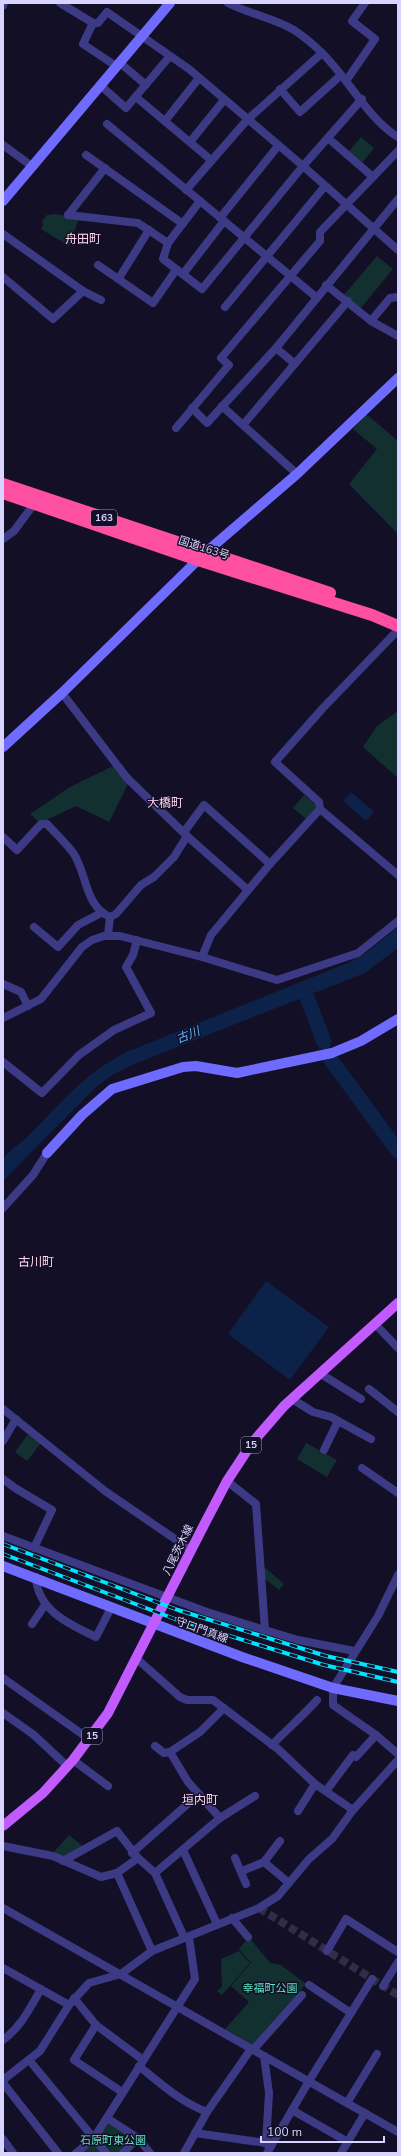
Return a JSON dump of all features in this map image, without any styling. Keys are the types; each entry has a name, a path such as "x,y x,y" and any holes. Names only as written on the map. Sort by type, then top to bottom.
{"highway":[{"name":"国道163号","path":"3,484 201,556 372,615 398,626"},
{"name":"国道163号","path":"3,493 34,504 398,617"}],"main road":[{"name":"八尾茨木線","path":"3,1826 43,1793 70,1763 108,1713 227,1481 252,1443 292,1399 398,1303"}],"street":[{"path":"60,3 93,22 98,23 107,12 142,35 199,78 303,166 398,250"},
{"path":"3,201 170,3"},
{"path":"228,3 294,30 322,53 362,99 370,111 390,132 398,137"},
{"path":"280,89 300,112 344,78 376,39 352,21 365,3"},
{"path":"93,22 83,44 118,64 146,85"},
{"path":"186,190 247,120 322,53"},
{"path":"100,85 126,108 170,56"},
{"path":"165,121 199,78"},
{"path":"136,97 211,160"},
{"path":"200,201 168,243 163,258 202,289 303,166 362,99"},
{"path":"190,142 224,100"},
{"path":"107,124 316,297"},
{"path":"328,138 373,177"},
{"path":"3,145 33,167"},
{"path":"98,265 119,278 153,303 222,219 278,146"},
{"path":"176,428 229,365 221,358 320,241 320,232 398,151"},
{"path":"86,155 183,224"},
{"path":"104,168 68,215 138,223 168,243"},
{"path":"225,307 266,256 326,186"},
{"path":"192,408 207,422 276,348 316,297 398,199"},
{"path":"119,278 149,230"},
{"path":"3,234 83,291 101,300"},
{"path":"3,277 53,319 83,291"},
{"path":"326,285 348,301 371,321 398,336"},
{"path":"371,321 390,298 398,297"},
{"path":"243,425 348,301"},
{"path":"276,348 295,364"},
{"path":"3,747 62,693 201,556 297,474 398,378"},
{"path":"222,406 297,474"},
{"path":"3,539 14,531 34,504"},
{"path":"398,630 323,708 275,762 319,802 320,809 398,875"},
{"path":"62,693 127,778 248,890"},
{"path":"110,917 116,914 141,885 154,877 174,858 186,834 204,805 270,864"},
{"path":"202,957 211,935 270,864 320,809"},
{"path":"3,837 18,850 41,824 47,824 74,855 87,891 101,913 110,917"},
{"path":"34,927 58,947 78,925 101,913"},
{"path":"108,935 110,917"},
{"path":"3,1018 41,999 82,947 92,940 108,935 120,936 202,957 277,980 358,953 367,948 398,921"},
{"path":"3,1062 42,1093 79,1054 114,1030 151,1013 126,967 133,955 137,940"},
{"path":"3,984 21,992 28,1006"},
{"path":"3,1208 33,1175 46,1154 82,1115 112,1089 183,1067 196,1066 238,1072 332,1053 366,1039 398,1019"},
{"path":"375,1324 398,1348"},
{"path":"320,1374 361,1399"},
{"path":"369,1389 398,1412"},
{"path":"292,1399 313,1412 338,1421 371,1439"},
{"path":"3,1409 105,1491 191,1550"},
{"path":"3,1441 16,1419"},
{"path":"324,1450 338,1421"},
{"path":"362,1468 398,1493"},
{"path":"3,1479 52,1510 34,1548"},
{"path":"227,1481 256,1504 265,1630"},
{"path":"3,1536 117,1580 168,1596 207,1612 298,1640 354,1651"},
{"name":"守口門真線","path":"3,1566 36,1577 153,1624 333,1688 398,1702"},
{"path":"398,1575 396,1585 378,1616 354,1651 333,1688 333,1705 376,1735 398,1754"},
{"path":"36,1577 37,1588 45,1605 74,1626 96,1637 111,1608"},
{"path":"32,1624 45,1605"},
{"path":"137,1659 180,1697 188,1700 208,1699 224,1708 272,1745 315,1784 353,1810"},
{"path":"3,1678 89,1739"},
{"path":"272,1745 285,1731 297,1722 317,1700"},
{"path":"155,1746 164,1753 170,1752 200,1732 224,1708"},
{"path":"3,1713 70,1763 108,1786"},
{"path":"326,1791 353,1755 356,1757 376,1735"},
{"path":"170,1752 188,1782 220,1818"},
{"path":"58,2153 3,2081 40,2051 74,1998 89,1983 121,1974 152,1951 259,1908 278,1896 309,1859 332,1839 353,1810 398,1760"},
{"path":"298,1811 315,1784"},
{"path":"3,1846 53,1856 101,1877 117,1873 199,1794"},
{"path":"155,1873 220,1818 255,1796"},
{"path":"63,1861 117,1831 135,1855 155,1873 187,1937 195,1979 94,2138 76,2153"},
{"path":"242,1872 264,1862 280,1841"},
{"path":"183,1850 217,1924"},
{"path":"235,1858 246,1884"},
{"path":"264,1862 289,1883"},
{"path":"117,1873 152,1951"},
{"path":"3,1908 398,2132"},
{"path":"232,1918 248,1937"},
{"path":"327,1951 346,1919 398,1952"},
{"path":"383,1986 398,1962"},
{"path":"3,1968 68,2006"},
{"path":"268,2150 308,2081 372,1979"},
{"path":"309,1985 351,2012"},
{"path":"3,2040 13,2033 22,2022 41,1989"},
{"path":"184,2153 207,2112 252,2050 302,1995"},
{"path":"74,1998 96,2026 141,2063 174,2095 192,2106 207,2112"},
{"path":"96,2026 74,2060 122,2092"},
{"path":"347,2103 377,2054"},
{"path":"264,2056 269,2094 268,2150"},
{"path":"29,2060 106,2153"},
{"path":"292,2110 348,2142"},
{"path":"341,2153 365,2113"},
{"path":"107,2118 138,2138 150,2153"},
{"path":"195,2133 268,2150"},
{"path":"123,2153 138,2138"},
{"path":"3,2140 13,2153"}],"green space":[{"path":"361,137 374,148 362,163 348,152"},
{"path":"55,214 79,218 69,246 41,229 43,226 42,221 47,215"},
{"path":"377,256 393,269 360,309 344,295"},
{"path":"366,414 398,441 398,534 349,484 377,449 353,429"},
{"path":"398,711 398,778 363,747 377,726"},
{"path":"113,766 128,784 109,822 76,806 40,823 30,814 70,787"},
{"path":"304,795 317,806 306,819 293,808"},
{"path":"28,1434 41,1443 27,1461 15,1452"},
{"path":"306,1443 337,1460 327,1477 297,1459"},
{"path":"262,1565 284,1584 279,1590 263,1577"},
{"path":"69,1835 84,1847 62,1859 53,1853"},
{"name":"幸福町公園","path":"249,1937 270,1963 281,1965 306,1984 253,2045 225,2029 249,2002 231,1986 251,1963 239,1949"},
{"path":"239,1951 250,1963 222,1995 217,1991 222,1987 221,1959"},
{"name":"石原町東公園","path":"106,2123 110,2123 131,2136 131,2140 119,2153 79,2153"}],"water":[{"path":"351,792 374,812 366,821 343,801"},
{"name":"古川","path":"398,927 398,948 365,973 132,1065 112,1075 96,1087 3,1181 2,1162 9,1151 25,1139 85,1079 113,1059 129,1051 350,962 366,953"},
{"path":"266,1281 329,1327 290,1380 228,1334"}],"waterway":[{"path":"304,989 324,1042"},
{"path":"331,1060 398,1151"}],"tunnel":[{"path":"259,1908 398,1995"}],"railway":[{"path":"3,1544 178,1610 326,1656 398,1672"},
{"path":"3,1554 175,1619 324,1665 398,1682"}],"district":[{"name":"舟田町","path":"83,239"},
{"name":"大橋町","path":"165,803"},
{"name":"古川町","path":"36,1262"},
{"name":"垣内町","path":"200,1800"}]}
